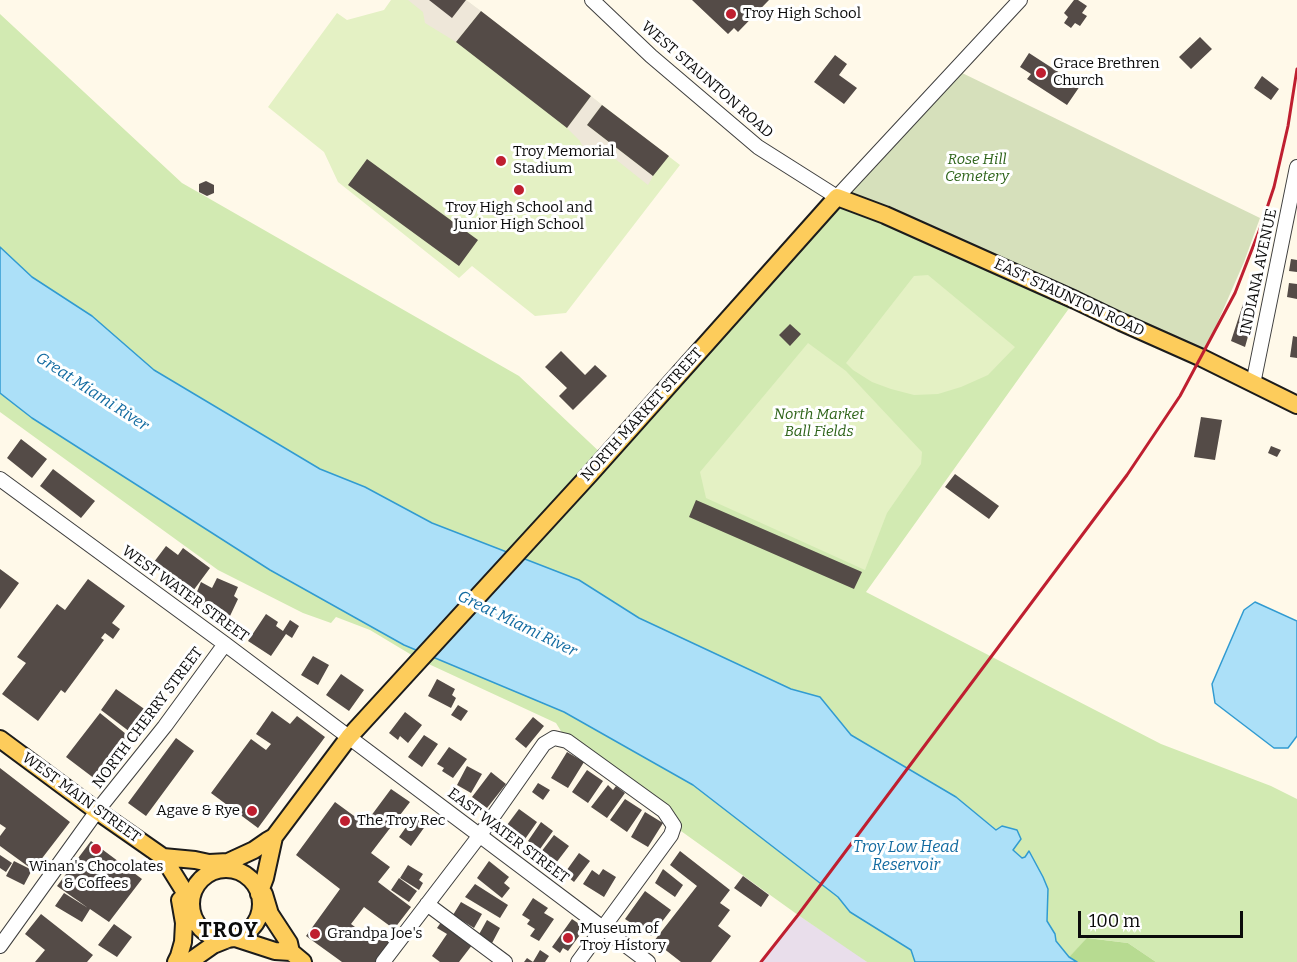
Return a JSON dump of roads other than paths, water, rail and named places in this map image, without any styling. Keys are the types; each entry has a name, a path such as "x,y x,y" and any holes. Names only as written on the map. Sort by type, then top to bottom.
{"main road":[{"name":"EAST STAUNTON ROAD","path":"837,197 885,215 1064,295 1202,358 1297,405"},
{"name":"NORTH MARKET STREET","path":"274,837 349,737 590,474 837,197"},
{"name":"WEST MAIN STREET","path":"0,739 163,858"},
{"path":"183,934 189,922 193,893 197,884 212,872 274,837"},
{"path":"189,962 213,945 246,932 253,926 264,899 274,837"},
{"path":"163,858 195,860 222,866 246,876 264,899 297,957"},
{"path":"163,858 191,905 197,924 205,933 216,938 231,938 297,957"},
{"path":"173,873 184,923 176,962"}],"street":[{"name":"WEST STAUNTON ROAD","path":"592,0 651,56 758,147 837,197"},
{"name":"NORTH MARKET STREET","path":"837,197 1020,0"},
{"name":"INDIANA AVENUE","path":"1253,384 1295,189 1297,167"},
{"name":"WEST WATER STREET","path":"0,479 349,737"},
{"name":"NORTH CHERRY STREET","path":"0,946 97,811 165,726 225,644"},
{"name":"EAST WATER STREET","path":"349,737 648,962"},
{"path":"383,962 480,835 544,744 554,738 567,741 664,811 674,826 671,835 578,962"},
{"path":"428,904 505,962"}],"water":[{"name":"Troy Low Head Reservoir","path":"0,247 32,277 92,316 154,370 320,469 365,487 432,523 579,580 639,618 791,689 820,697 851,735 956,797 996,830 1002,826 1017,830 1021,839 1013,850 1022,858 1029,851 1048,889 1047,921 1055,934 1056,941 1069,957 1077,962 915,962 911,950 850,912 838,897 693,785 564,712 404,645 270,570 32,418 0,393"},
{"path":"1255,602 1297,621 1297,736 1288,748 1274,748 1215,703 1212,684 1244,610"}],"railway":[{"path":"761,962 1127,475 1180,396 1235,293 1261,226 1274,187 1288,126 1297,69"}],"place":[{"name":"Troy High School","path":"731,14"},
{"name":"Grace Brethren Church","path":"1041,73"},
{"name":"Troy Memorial Stadium","path":"501,161"},
{"name":"Troy High School and Junior High School","path":"519,190"},
{"name":"Agave & Rye","path":"252,811"},
{"name":"The Troy Rec","path":"345,821"},
{"name":"Winan's Chocolates & Coffees","path":"96,849"},
{"name":"Grandpa Joe's","path":"315,934"},
{"name":"Museum of Troy History","path":"568,938"}],"district":[{"name":"TROY","path":"229,931"}],"park label":[{"name":"Rose Hill Cemetery","path":"977,168"},
{"name":"North Market Ball Fields","path":"819,424"}],"water label":[{"name":"Great Miami River","path":"92,392"},
{"name":"Great Miami River","path":"517,624"}]}
